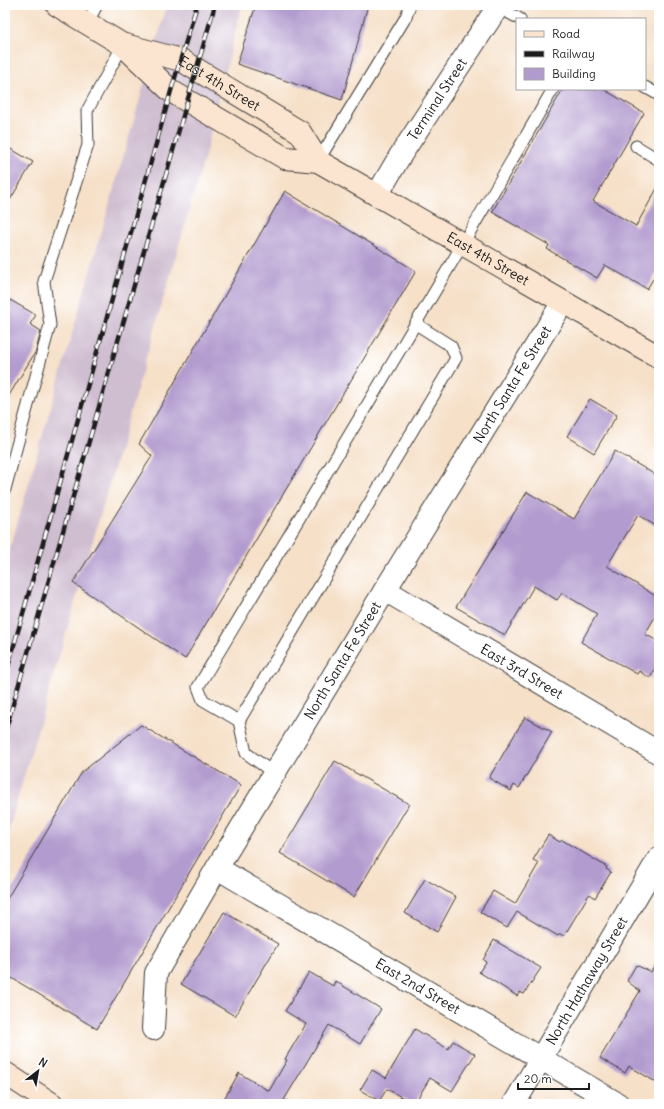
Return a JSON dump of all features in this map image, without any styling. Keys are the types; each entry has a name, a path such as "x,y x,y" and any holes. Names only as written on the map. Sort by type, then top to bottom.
{"main road":[{"name":"East 4th Street","path":"57,5 92,14 171,91 285,158 318,161 464,246 658,354"},
{"name":"East 4th Street","path":"123,45 181,60 300,132 318,161"},
{"path":"5,1073 52,1104"}],"street":[{"name":"Terminal Street","path":"377,195 400,156 499,6"},
{"name":"North Santa Fe Street","path":"153,1029 156,973 217,868 385,590 563,302"},
{"name":"East 3rd Street","path":"385,590 659,752"},
{"name":"North Hathaway Street","path":"514,1104 659,858"},
{"name":"East 2nd Street","path":"217,868 618,1104"}],"lane":[{"path":"318,161 406,17 410,5"},
{"path":"499,6 518,18"},
{"path":"5,489 50,325 44,281 88,145 87,111 123,45"},
{"path":"646,88 659,95"},
{"path":"239,721 203,700 198,687 464,246 552,90"},
{"path":"636,146 659,160"},
{"path":"274,774 246,753 239,721 456,358 451,346 416,324"}],"shaded area":[{"path":"167,5 242,5 205,156 5,842 5,566"}],"building":[{"path":"256,5 368,5 342,100 237,64"},
{"path":"562,90 605,90 644,113 593,201 636,226 659,185 659,269 647,289 605,265 597,278 547,249 549,245 492,212"},
{"path":"11,149 33,162 5,208 5,159"},
{"path":"285,191 416,271 185,659 73,583 152,456 139,444"},
{"path":"5,297 36,315 30,324 41,331 36,351 5,402"},
{"path":"590,399 617,415 594,453 567,436"},
{"path":"615,451 659,477 659,528 638,515 607,566 659,598 659,610 645,634 659,642 659,662 650,678 639,671 637,674 581,642 597,614 562,593 557,600 534,586 505,635 456,607 527,492 574,519"},
{"path":"525,717 552,732 519,788 514,785 511,791 489,778"},
{"path":"141,725 241,785 97,1029 5,974 5,902 82,772"},
{"path":"335,761 409,804 354,897 280,853"},
{"path":"548,835 560,842 562,840 607,867 606,869 611,872 595,898 590,894 588,896 564,936 560,934 558,936 517,912 507,928 480,912 493,891 515,904 539,863 533,860"},
{"path":"425,879 456,897 437,932 405,913"},
{"path":"224,912 278,944 235,1016 181,984"},
{"path":"494,940 541,968 524,994 520,992 517,996 479,972 486,962 483,960"},
{"path":"659,959 659,1084 629,1066 625,1073 600,1058 640,991 627,981 636,965 651,972"},
{"path":"309,972 333,986 335,981 381,1009 360,1044 329,1025 284,1100 291,1104 221,1104 239,1073 269,1091 287,1060 285,1059 306,1024 285,1011"},
{"path":"415,1029 448,1049 453,1041 475,1054 452,1091 430,1078 414,1104 387,1089 379,1101 360,1090 372,1070 386,1078"}],"railway":[{"path":"5,677 171,91 197,5"},
{"path":"5,732 215,5"}]}
